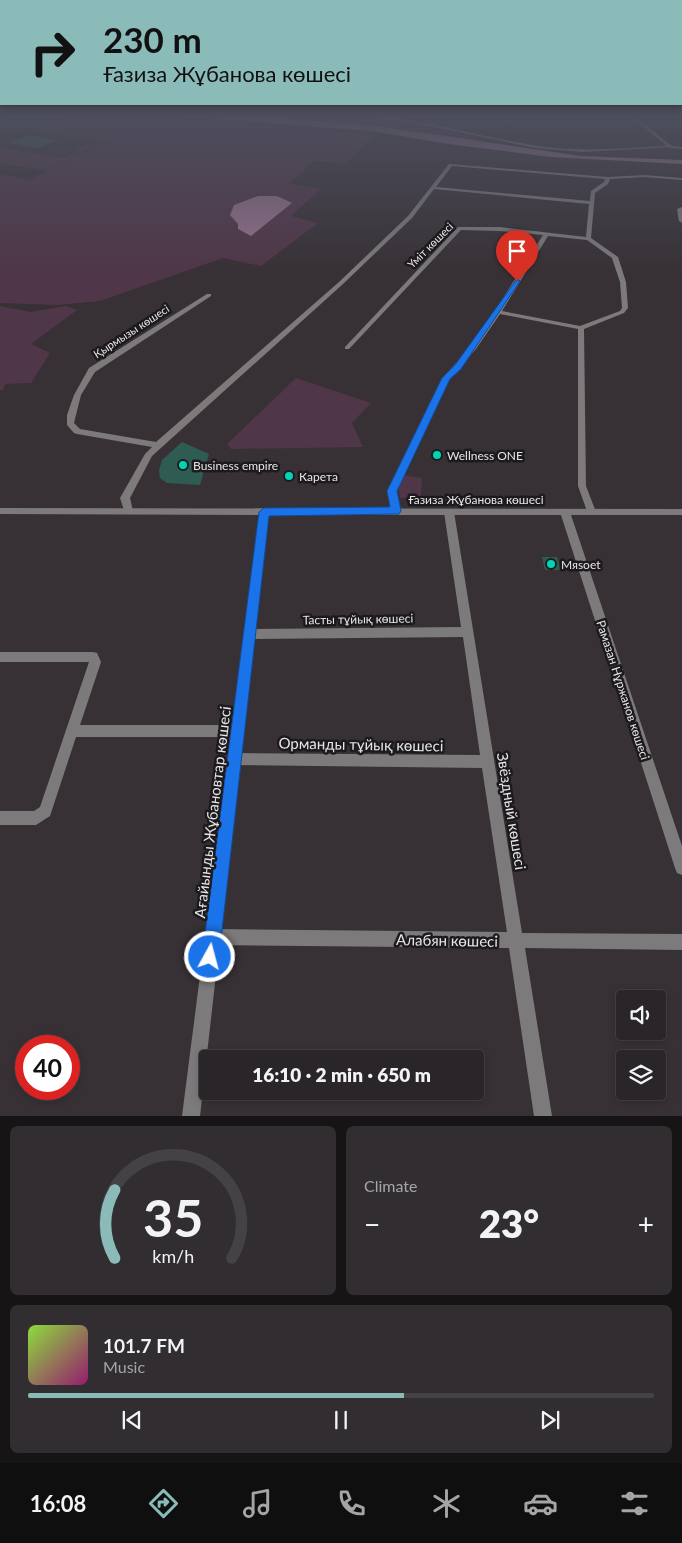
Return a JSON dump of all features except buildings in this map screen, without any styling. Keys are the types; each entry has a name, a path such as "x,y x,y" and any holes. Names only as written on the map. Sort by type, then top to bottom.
{"street":[{"path":"128,511 125,498 149,454 341,283 410,217 449,168"},
{"path":"488,168 608,178 644,176 682,179"},
{"path":"497,312 581,328 626,308 623,282 615,257 588,238 593,192 606,183 608,178"},
{"path":"434,188 591,203"},
{"path":"682,208 679,209 682,221"},
{"name":"Үміт көшесі","path":"347,348 458,229 464,227 500,229 588,238"},
{"path":"396,511 392,491 446,378 458,367 497,312 546,235"},
{"name":"Қырмызы көшесі","path":"158,445 77,431 70,423 72,408 80,386 92,370 209,296"},
{"path":"581,328 582,486 591,512"},
{"name":"Ғазиза Жұбанова көшесі","path":"0,511 682,512"},
{"name":"Ағайынды Жұбановтар көшесі","path":"191,1116 264,512"},
{"name":"Звёздный көшесі","path":"449,512 543,1116"},
{"name":"Рамазан Нұржанов көшесі","path":"564,512 682,868"},
{"name":"Тасты тұйық көшесі","path":"249,634 467,632"},
{"path":"0,657 93,657 95,662 45,811 36,818 0,818"},
{"path":"71,732 238,731"},
{"name":"Орманды тұйық көшесі","path":"234,759 488,762"},
{"name":"Алабян көшесі","path":"213,937 516,942 682,942"}],"shaded area":[{"path":"30,168 53,168 49,170 53,168 306,168 289,184 321,189 291,216 318,223 261,266 223,258 100,301 57,305 0,303 0,174 29,180 48,171"},
{"path":"258,196 277,196 292,203 251,236 238,229 238,224 230,215 234,205"},
{"path":"0,306 31,312 66,306 77,310 31,344 50,353 31,383 5,384 3,390 0,390"},
{"path":"296,378 371,403 352,423 363,447 231,449 227,444"},
{"path":"403,475 422,478 421,495 455,497 456,500 400,498 398,486"}],"place":[{"name":"Wellness ONE","path":"437,455"},
{"name":"Business empire","path":"183,465"},
{"name":"Карета","path":"289,476"},
{"name":"Мяsoet","path":"551,564"}],"route":[{"path":"210,957 264,512 396,511 392,491 446,378 458,367 517,281"}]}
